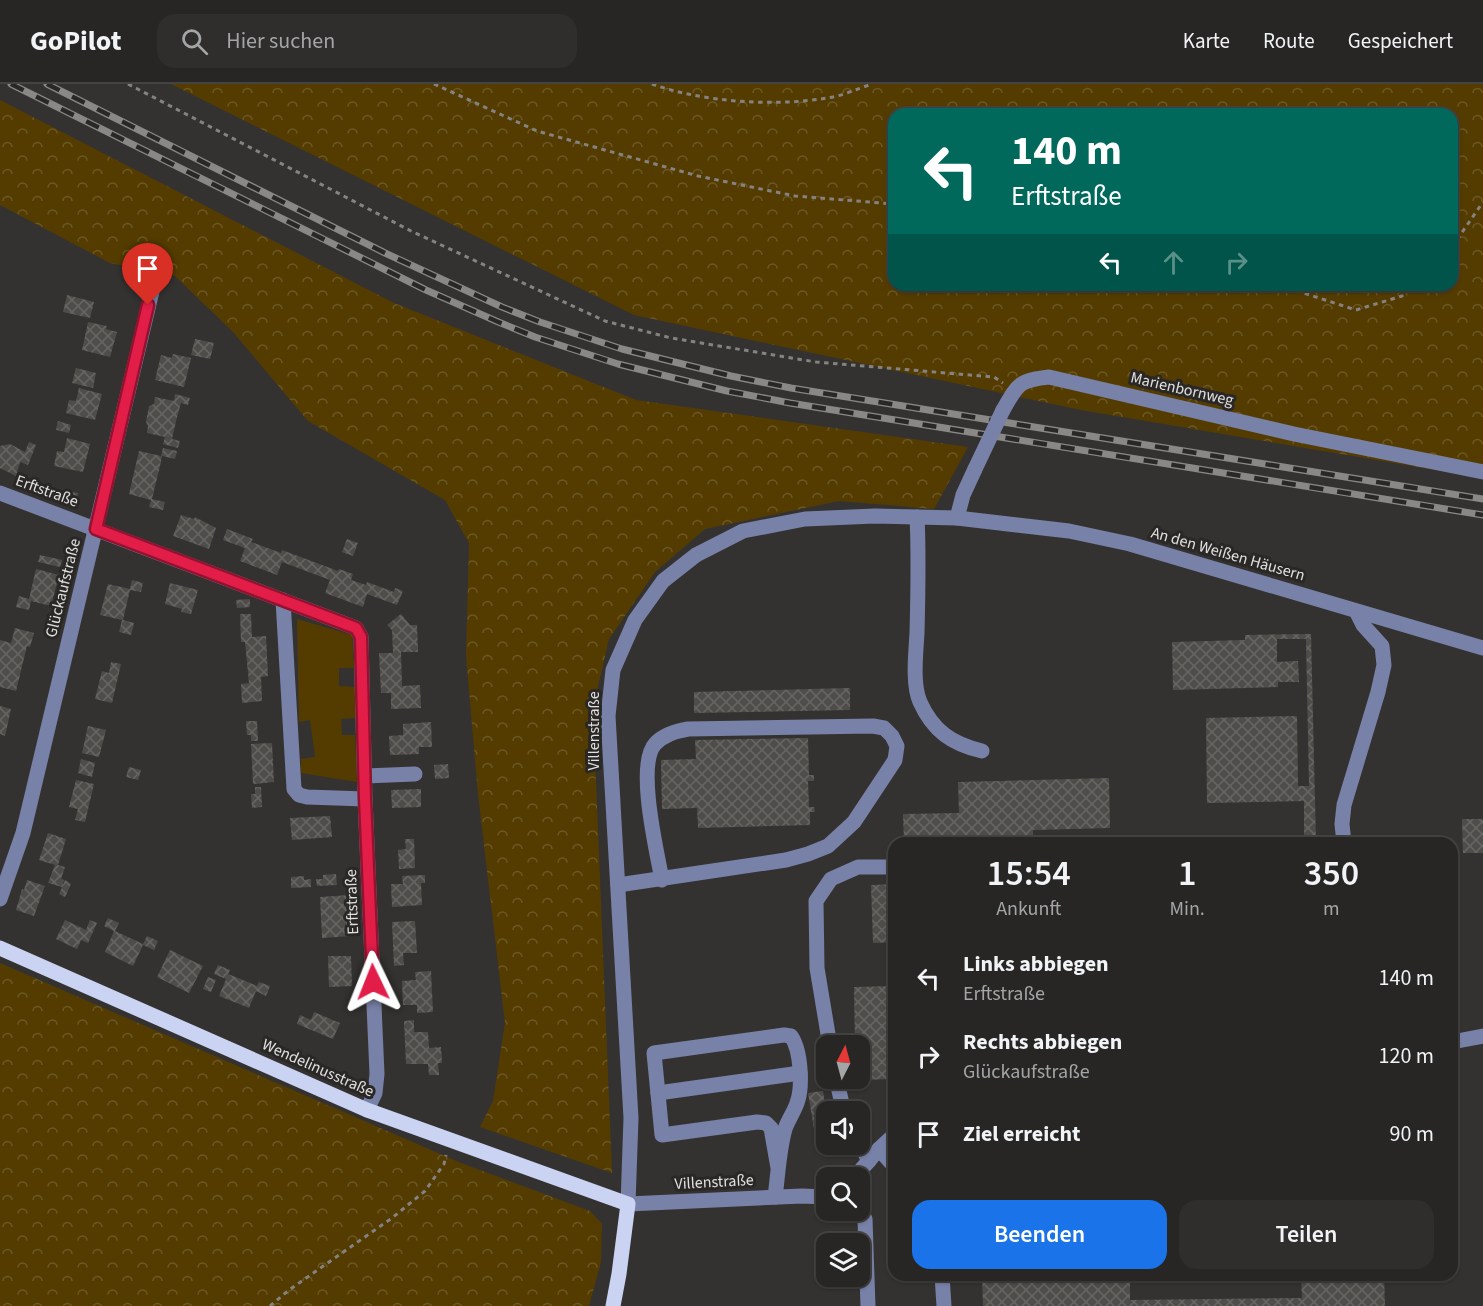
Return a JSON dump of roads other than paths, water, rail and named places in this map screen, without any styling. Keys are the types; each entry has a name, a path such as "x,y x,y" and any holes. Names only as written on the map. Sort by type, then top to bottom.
{"main road":[{"name":"Wendelinusstraße","path":"0,948 367,1110 628,1204"},
{"name":"Villenstraße","path":"613,1306 628,1204"}],"street":[{"name":"Glückaufstraße","path":"0,899 22,833 154,283"},
{"name":"Marienbornweg","path":"957,518 963,495 1014,392 1027,379 1049,377 1294,434 1483,472"},
{"name":"Erftstraße","path":"0,493 356,628 361,637 364,776 377,1074 375,1093 367,1110"},
{"path":"918,517 916,671 919,699 928,716 947,738 962,746 982,751"},
{"name":"Villenstraße","path":"816,1197 628,1204 631,1119 609,716 613,670 635,620 663,581 696,555 743,531 805,519 957,518"},
{"name":"An den Weißen Häusern","path":"957,518 1069,531 1130,544 1483,648"},
{"path":"283,600 294,789 299,795 307,797 365,799"},
{"path":"1343,837 1344,804 1384,665 1382,646 1363,625 1356,611"},
{"path":"618,885 662,880 786,860 828,846 854,822 896,760 897,746 892,736 884,728 873,726 688,729 675,731 665,737 656,743 647,762 648,801 662,880"},
{"path":"364,776 415,774"},
{"path":"828,1035 818,968 816,901 831,879 858,867 888,867"},
{"path":"774,1197 785,1129 798,1101 800,1073 795,1042 791,1036 784,1035 654,1053 662,1135 757,1122 766,1123 771,1128 778,1168"},
{"path":"1458,1041 1483,1036"},
{"path":"658,1093 800,1073"},
{"path":"864,1167 888,1141"},
{"path":"870,1152 888,1163"},
{"path":"865,1221 868,1306"},
{"path":"942,1281 944,1306"}],"railway":[{"path":"11,84 426,290 535,337 618,364 727,391 790,403 1483,515"},
{"path":"47,84 385,253 502,307 622,349 791,388 1483,499"}]}
